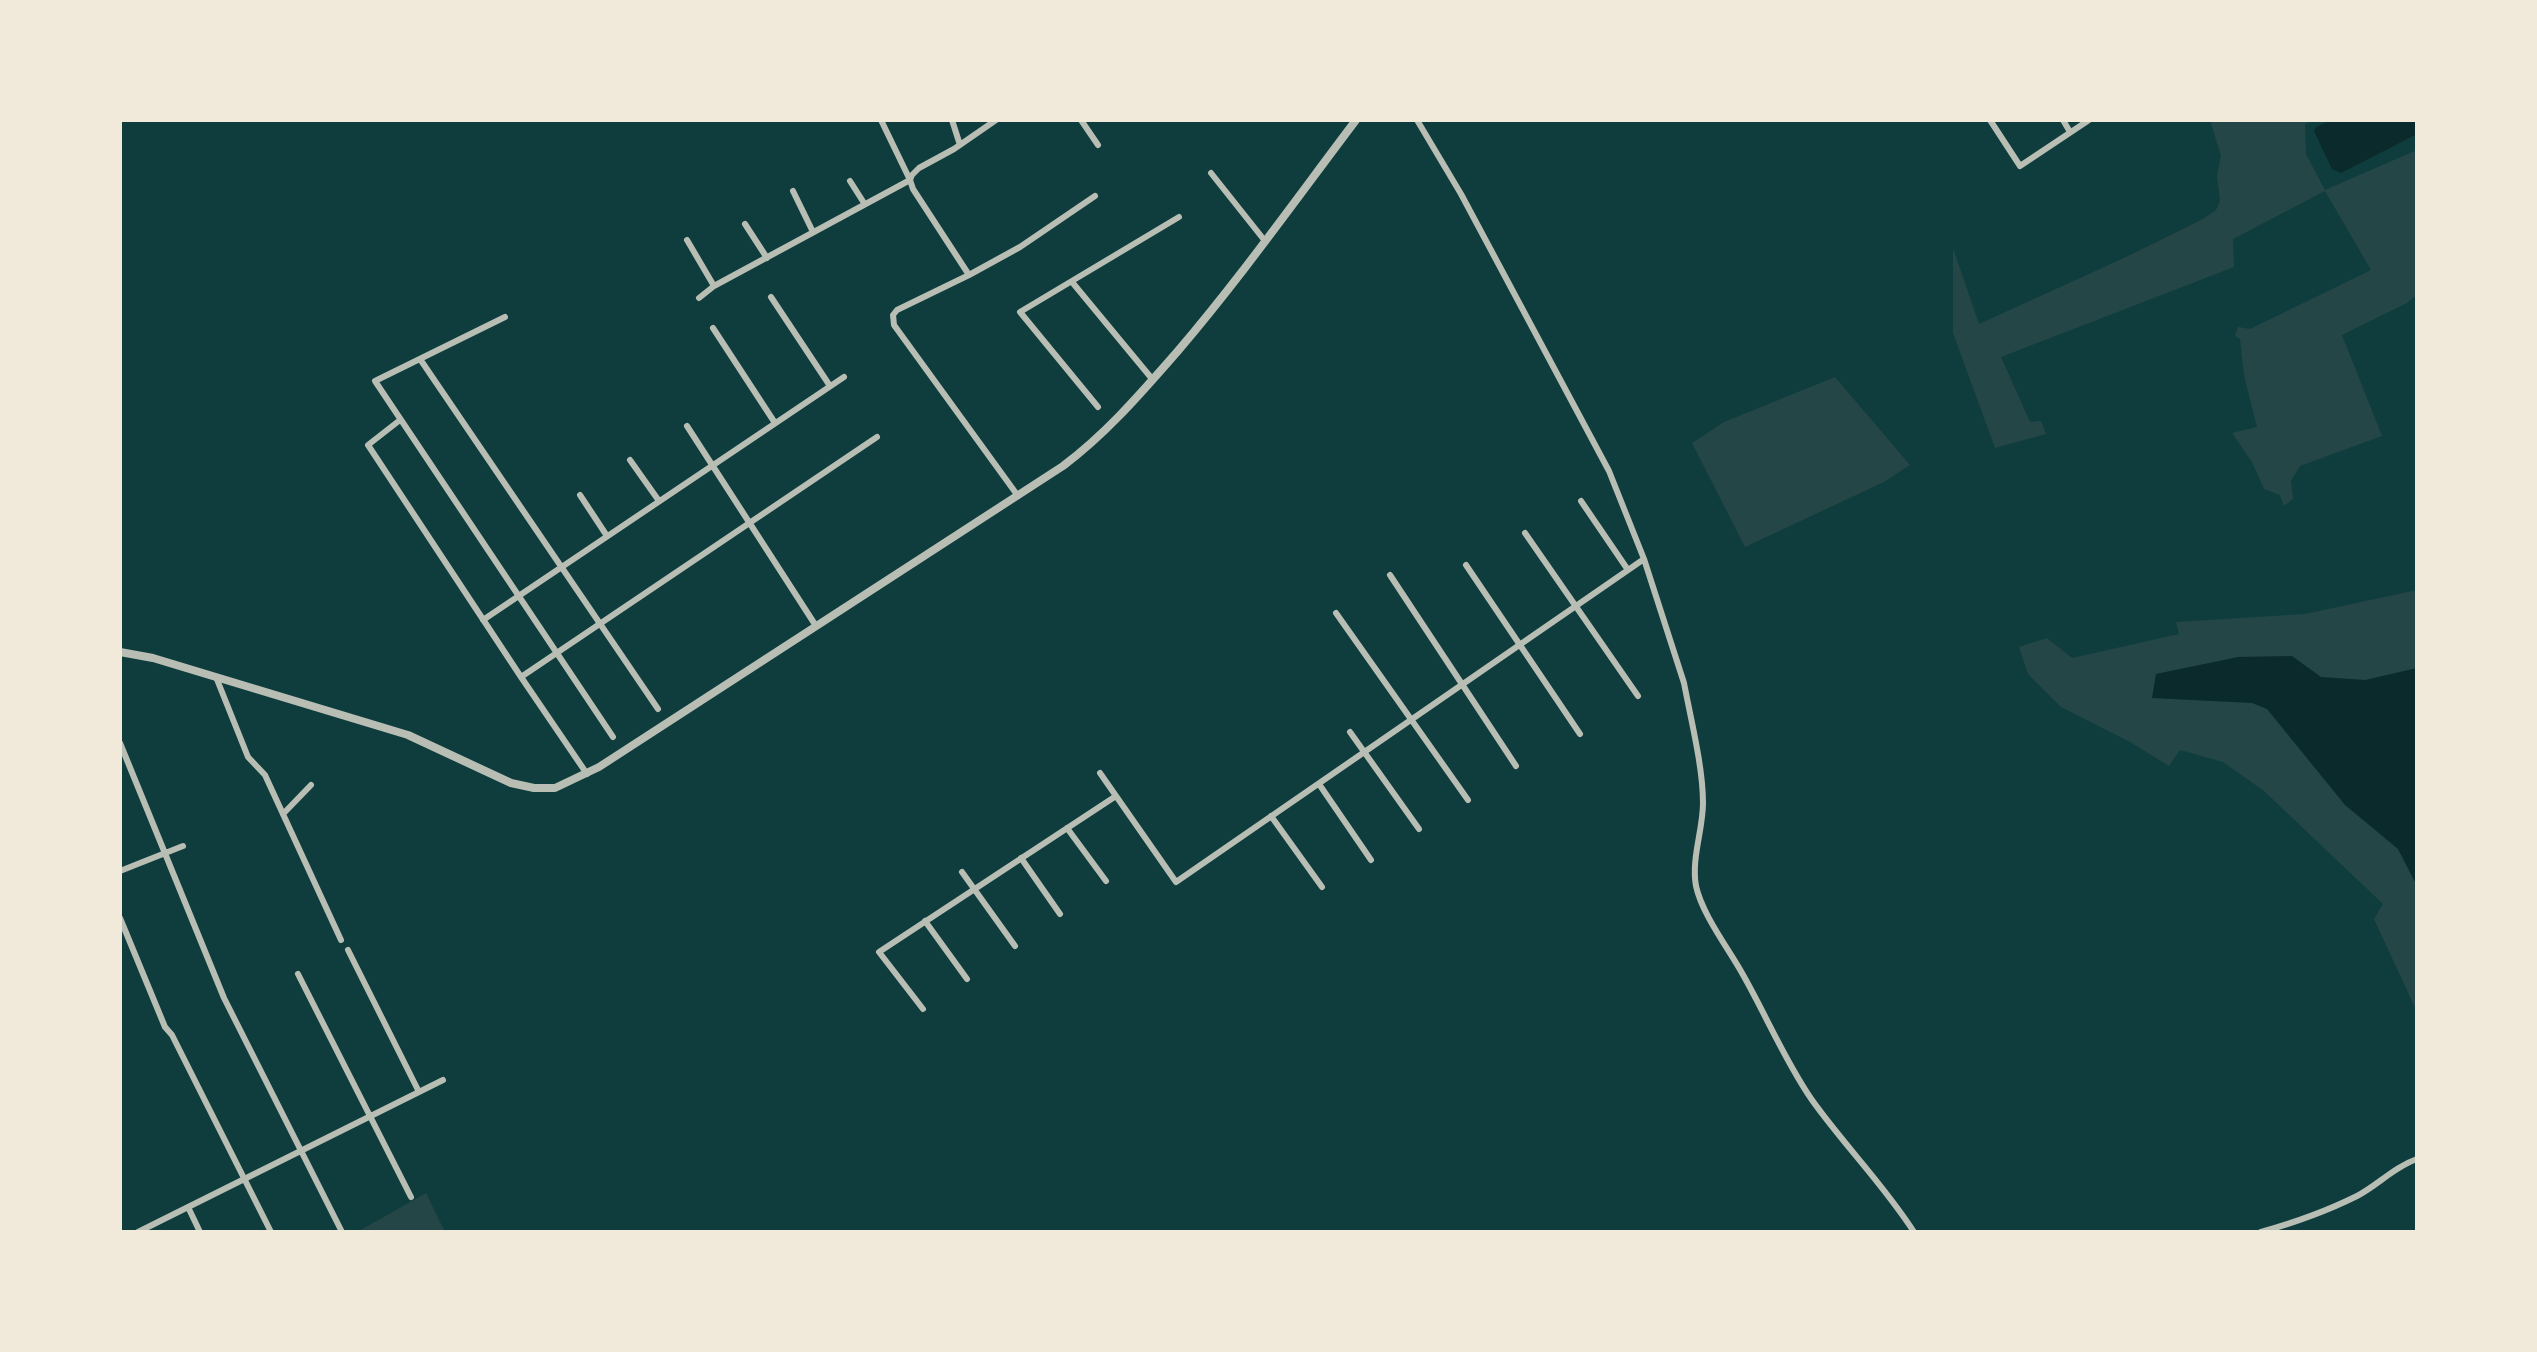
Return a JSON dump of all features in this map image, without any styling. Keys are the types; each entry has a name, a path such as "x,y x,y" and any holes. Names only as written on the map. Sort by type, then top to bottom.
{"street":[{"path":"881,120 913,189 970,275"},
{"path":"952,120 960,145"},
{"path":"699,298 714,286 910,180 919,168 996,120"},
{"path":"1081,120 1098,146"},
{"path":"120,652 153,658 408,735 511,783 555,788 588,774 1094,443 1210,313 1356,120"},
{"path":"1417,120 1609,471 1644,559 1684,683 1703,793 1695,869 1702,904 1802,1085 1894,1200 1914,1232"},
{"path":"1990,120 2020,166 2089,120"},
{"path":"2062,120 2070,132"},
{"path":"1211,173 1265,242"},
{"path":"850,181 864,204"},
{"path":"793,192 813,232"},
{"path":"1018,496 893,320 898,310 970,275 1096,196"},
{"path":"1098,406 1020,312 1180,217"},
{"path":"745,224 767,258"},
{"path":"687,240 714,286"},
{"path":"1072,282 1153,380"},
{"path":"772,297 830,386"},
{"path":"504,317 375,381 613,737"},
{"path":"713,328 775,423"},
{"path":"420,359 658,709"},
{"path":"483,620 844,376"},
{"path":"400,420 368,446 588,774"},
{"path":"686,426 816,626"},
{"path":"521,678 877,437"},
{"path":"630,460 660,501"},
{"path":"580,495 607,536"},
{"path":"1581,501 1628,570"},
{"path":"1525,533 1638,696"},
{"path":"1100,773 1176,882 1644,559"},
{"path":"1466,565 1580,734"},
{"path":"1390,575 1516,766"},
{"path":"1336,612 1468,800"},
{"path":"216,677 248,756 265,775 341,940"},
{"path":"1350,732 1419,829"},
{"path":"120,743 224,998 342,1232"},
{"path":"1319,784 1372,860"},
{"path":"283,814 312,785"},
{"path":"923,1009 879,952 1116,796"},
{"path":"1271,816 1322,887"},
{"path":"1067,828 1106,882"},
{"path":"120,872 183,846"},
{"path":"1021,858 1060,914"},
{"path":"962,872 1015,946"},
{"path":"120,918 165,1027 271,1232"},
{"path":"926,921 967,979"},
{"path":"348,950 420,1092"},
{"path":"298,974 411,1198"},
{"path":"138,1232 443,1080"},
{"path":"2260,1232 2358,1196 2402,1164 2417,1159"},
{"path":"188,1208 200,1232"}],"shaded area":[{"path":"2210,120 2313,120 2305,124 2306,154 2325,190 2417,150 2417,295 2342,335 2382,436 2300,466 2291,481 2293,499 2284,506 2280,495 2264,489 2232,433 2257,427 2240,339 2235,336 2238,327 2250,329 2371,270 2325,191 2233,239 2234,267 2001,357 2030,422 2041,421 2046,434 1995,448 1953,333 1953,248 1979,324 2124,258 2216,210 2220,201 2217,176 2221,156"},
{"path":"2331,120 2417,120 2417,134 2341,173 2332,169 2314,131"},
{"path":"1835,377 1910,465 1884,482 1745,547 1692,443 1724,422"},
{"path":"2417,590 2417,1012 2374,919 2383,904 2264,791 2223,762 2180,750 2169,766 2061,707 2028,674 2019,647 2047,638 2072,658 2179,634 2176,622 2305,614"},
{"path":"2292,656 2321,677 2365,680 2417,668 2417,886 2398,849 2345,805 2267,709 2252,703 2152,698 2156,674 2238,657"},
{"path":"426,1193 445,1232 359,1232 359,1231"}]}
